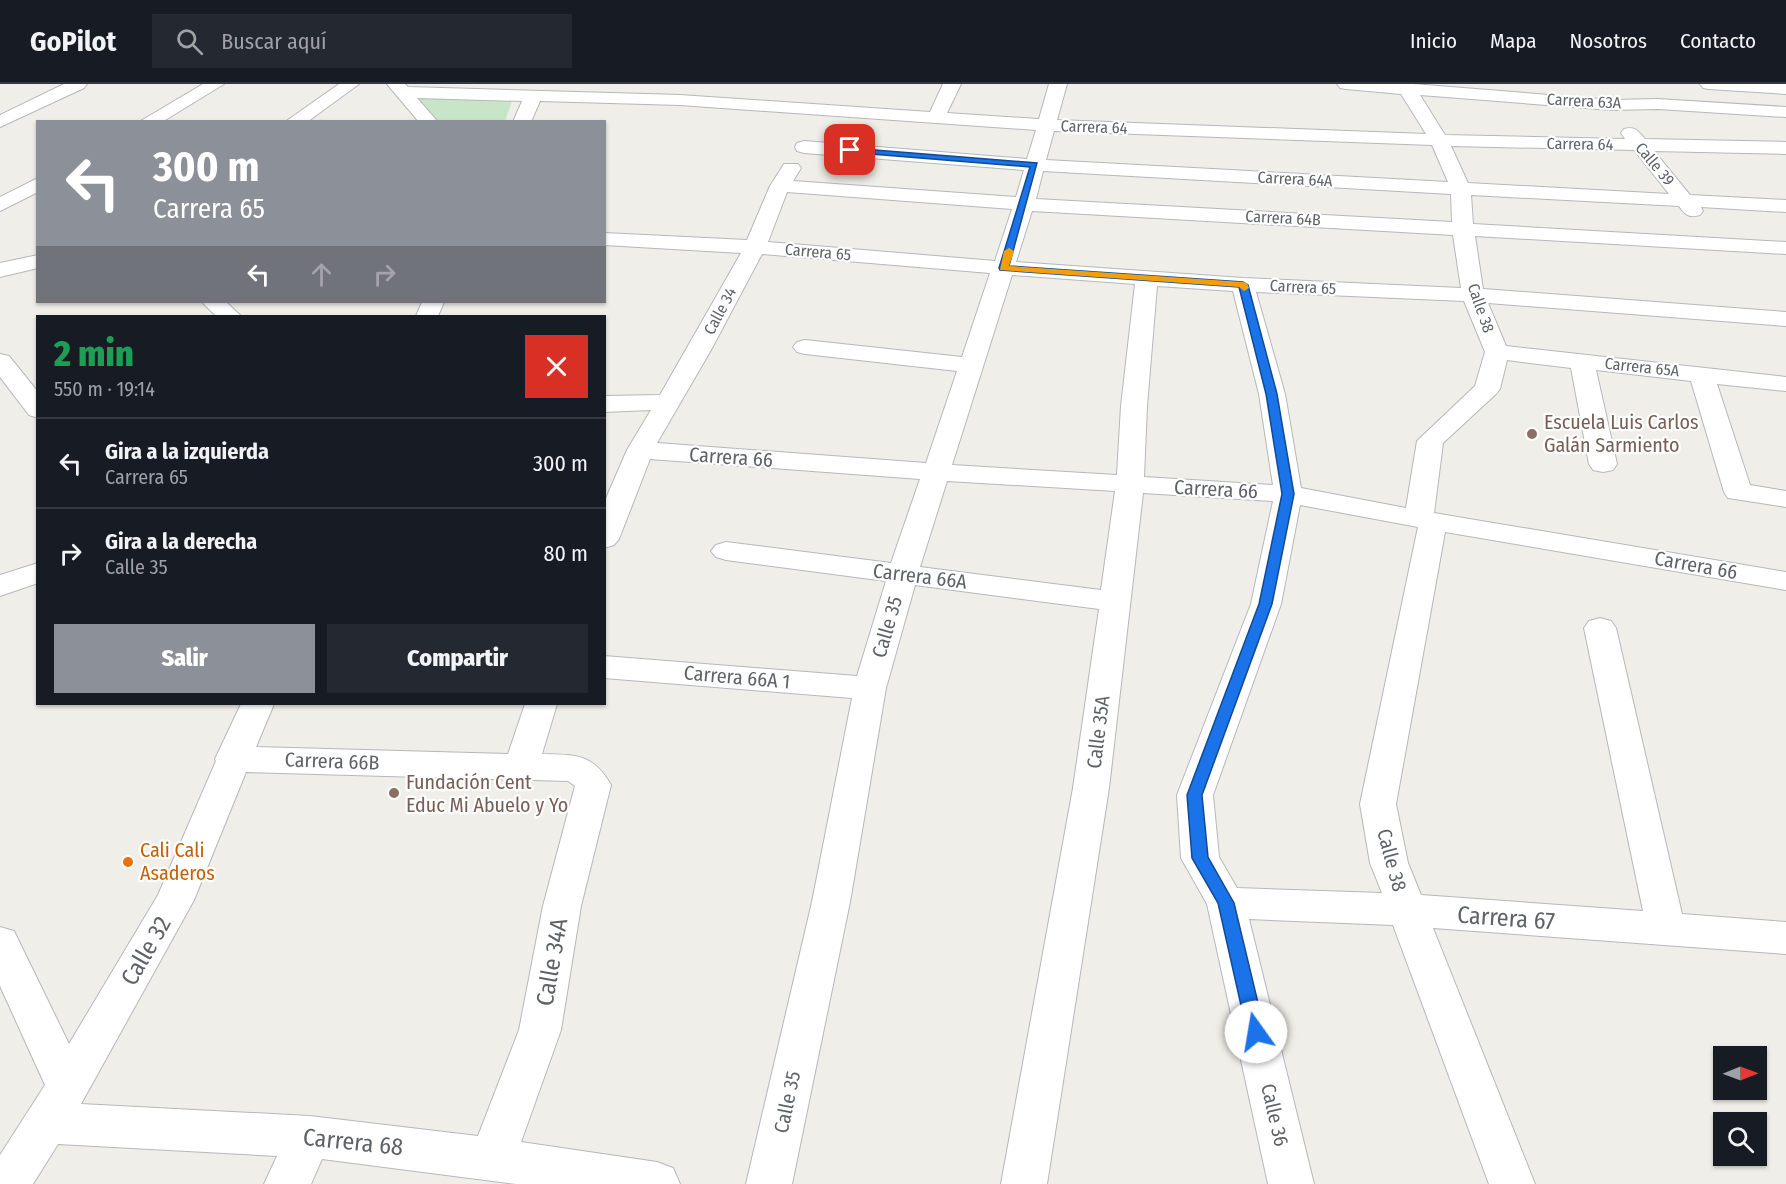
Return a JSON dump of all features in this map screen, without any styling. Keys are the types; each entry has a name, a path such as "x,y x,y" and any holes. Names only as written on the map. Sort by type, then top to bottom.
{"street":[{"path":"0,122 78,84"},
{"path":"152,120 215,84"},
{"path":"329,84 349,85"},
{"path":"680,100 694,84"},
{"path":"936,118 952,84"},
{"name":"Calle 35","path":"770,1184 831,902 870,688 903,573 1024,204 1058,84"},
{"name":"Carrera 63A","path":"1346,84 1405,86 1612,105 1658,104 1786,112"},
{"name":"Calle 39","path":"1600,84 1638,145 1686,200 1714,242"},
{"path":"1709,84 1786,89"},
{"path":"297,120 349,85"},
{"name":"Calle 38","path":"1405,86 1439,140 1461,188 1463,229 1473,295 1497,352 1487,389 1430,441 1426,520 1378,804 1389,863 1512,1184"},
{"path":"399,88 419,119"},
{"name":"Carrera 64","path":"399,88 509,89 534,94 680,100 829,101 936,118 1047,125 1439,140 1786,148"},
{"path":"523,120 534,94"},
{"name":"Calle 34","path":"606,534 640,450 699,350 755,247 780,186 829,101"},
{"name":"Carrera 64A","path":"804,147 1035,165 1786,206"},
{"path":"0,205 36,185"},
{"name":"Carrera 64B","path":"780,186 1024,204 1714,242 1786,248"},
{"name":"Carrera 65","path":"606,239 755,247 1243,285 1473,295 1786,319"},
{"path":"0,270 36,261"},
{"name":"Calle 35A","path":"1024,1184 1091,788 1130,484 1134,406 1147,278"},
{"name":"Calle 36","path":"1243,285 1272,394 1288,494 1266,604 1195,795 1200,858 1226,903 1291,1184"},
{"path":"214,303 228,315"},
{"path":"805,347 972,364"},
{"name":"Carrera 65A","path":"1497,352 1786,384"},
{"path":"1582,360 1603,464"},
{"path":"0,361 36,407"},
{"path":"1701,373 1738,492 1786,499"},
{"path":"606,404 668,402"},
{"name":"Carrera 66","path":"640,450 936,472 1288,494 1426,520 1786,580"},
{"name":"Carrera 66A","path":"726,551 1114,601"},
{"path":"0,586 36,573"},
{"path":"1600,628 1666,929"},
{"name":"Carrera 66A 1","path":"606,667 870,688"},
{"name":"Calle 32","path":"7,1184 47,1122 175,900 232,759 257,705"},
{"path":"520,766 541,705"},
{"name":"Carrera 66B","path":"232,759 575,768"},
{"name":"Calle 34A","path":"492,1159 540,1030 562,906 593,785 575,768"},
{"name":"Carrera 67","path":"1226,903 1406,910 1786,938"},
{"path":"0,943 68,1085"},
{"name":"Carrera 68","path":"47,1122 310,1137 492,1159 657,1184"},
{"path":"286,1184 310,1137"}],"green space":[{"path":"416,96 512,101 505,120 434,120"}],"slow traffic":[{"path":"1009,251 1004,268 1243,285 1244,288"}],"place":[{"name":"Escuela Luis Carlos Galán Sarmiento","path":"1532,434"},
{"name":"Fundación Cent Educ Mi Abuelo y Yo","path":"394,793"},
{"name":"Cali Cali Asaderos","path":"128,862"}],"route":[{"path":"850,150 1035,165 1004,268 1243,285 1272,394 1288,494 1266,604 1195,795 1200,858 1226,903 1256,1032"}]}
